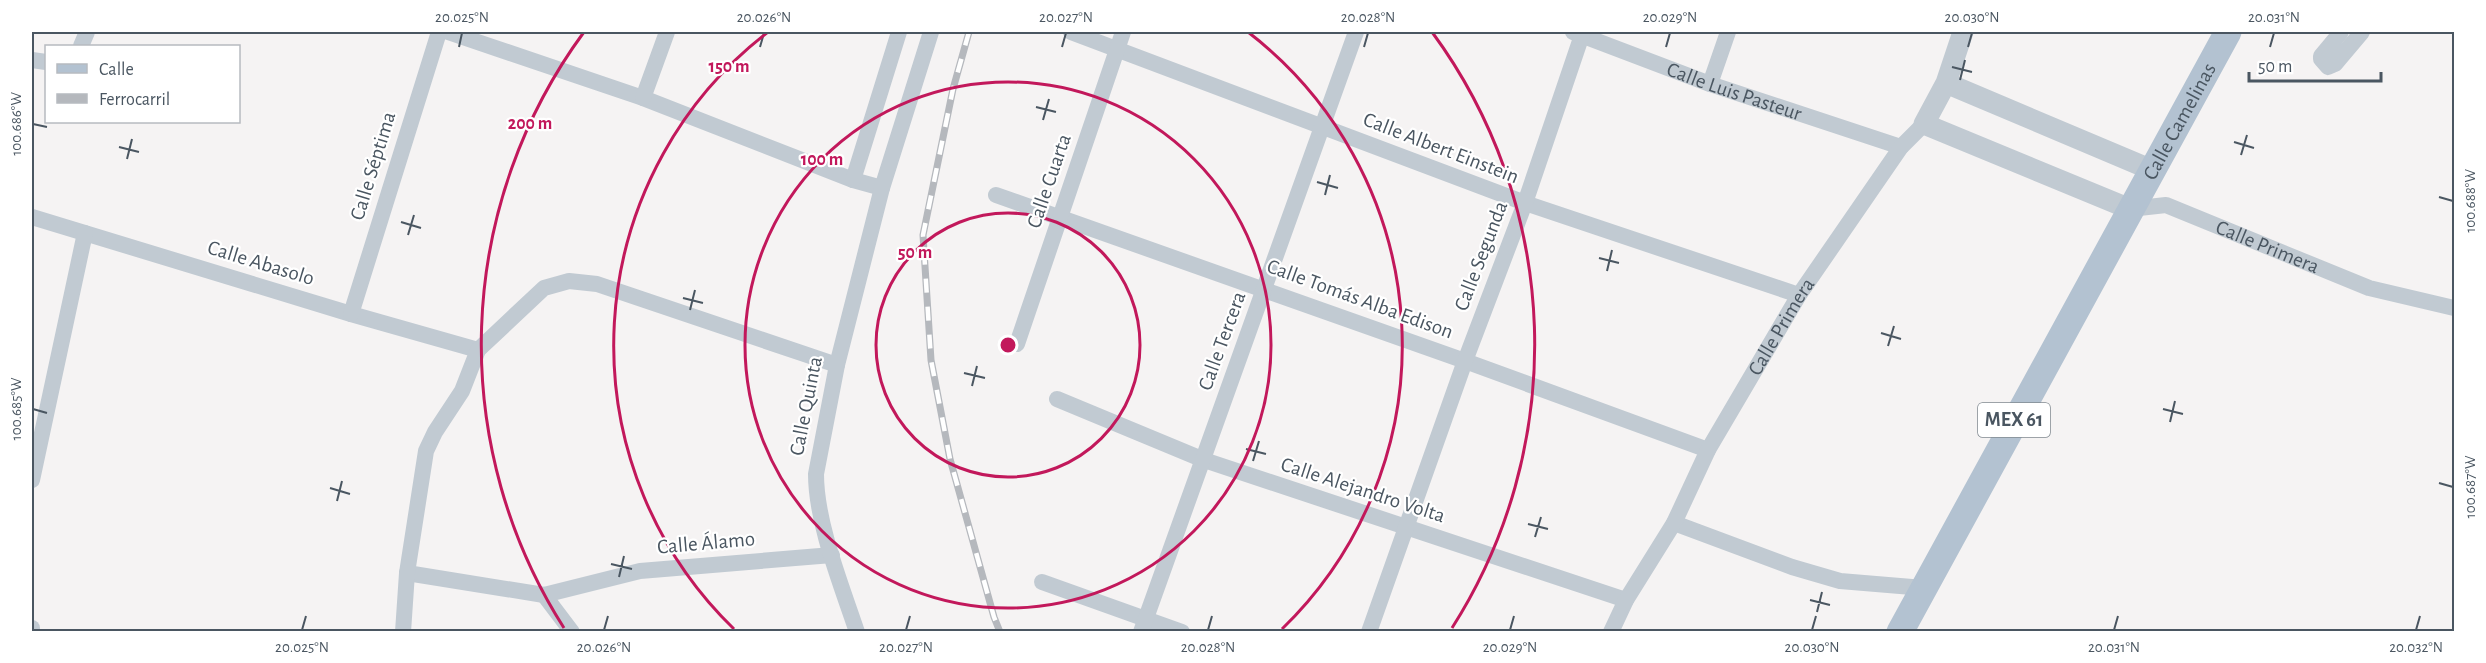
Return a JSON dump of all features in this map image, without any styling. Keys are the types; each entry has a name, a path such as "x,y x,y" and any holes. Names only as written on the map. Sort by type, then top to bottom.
{"main road":[{"name":"Calle Camelinas","path":"2130,209 2228,32"},
{"name":"MEX 61","path":"1900,632 2130,209"}],"street":[{"name":"Calle Séptima","path":"351,314 439,32"},
{"path":"448,32 643,98 853,180 882,188"},
{"path":"643,98 667,32"},
{"path":"853,180 899,32"},
{"name":"Calle Quinta","path":"857,632 832,555 816,490 816,474 837,365 882,188 931,32"},
{"name":"Calle Albert Einstein","path":"1071,32 1525,203 1799,295"},
{"name":"Calle Cuarta","path":"1017,344 1123,32"},
{"name":"Calle Tercera","path":"1143,626 1356,32"},
{"path":"1710,84 1728,32"},
{"name":"Calle Primera","path":"1611,632 1626,600 1674,523 1708,450 1799,295 1901,147 1924,124 1946,83 1963,32"},
{"path":"2341,32 2321,56 2328,67 2335,64 2362,32"},
{"name":"Calle Luis Pasteur","path":"1579,33 1710,84 1901,147"},
{"name":"Calle Segunda","path":"1369,632 1465,361 1525,203 1579,33"},
{"path":"1946,83 2152,170 2166,205"},
{"path":"1924,124 2130,209"},
{"name":"Calle Tomás Alba Edison","path":"996,195 1265,289 1708,450"},
{"name":"Calle Primera","path":"2130,209 2166,205 2369,288 2454,308"},
{"name":"Calle Abasolo","path":"32,217 478,350"},
{"path":"32,480 85,233"},
{"path":"403,632 407,573 426,451 435,432 462,391 478,350 544,288 569,280 597,284 837,365"},
{"name":"Calle Alejandro Volta","path":"1057,399 1204,460 1626,600"},
{"path":"1674,523 1792,567 1840,581 1924,588"},
{"name":"Calle Álamo","path":"407,573 544,594 640,571 832,555"},
{"path":"1042,582 1143,626 1182,632"},
{"path":"544,594 572,632"}],"railway":[{"path":"969,32 953,89 923,235 931,360 950,459 1000,632"}]}
